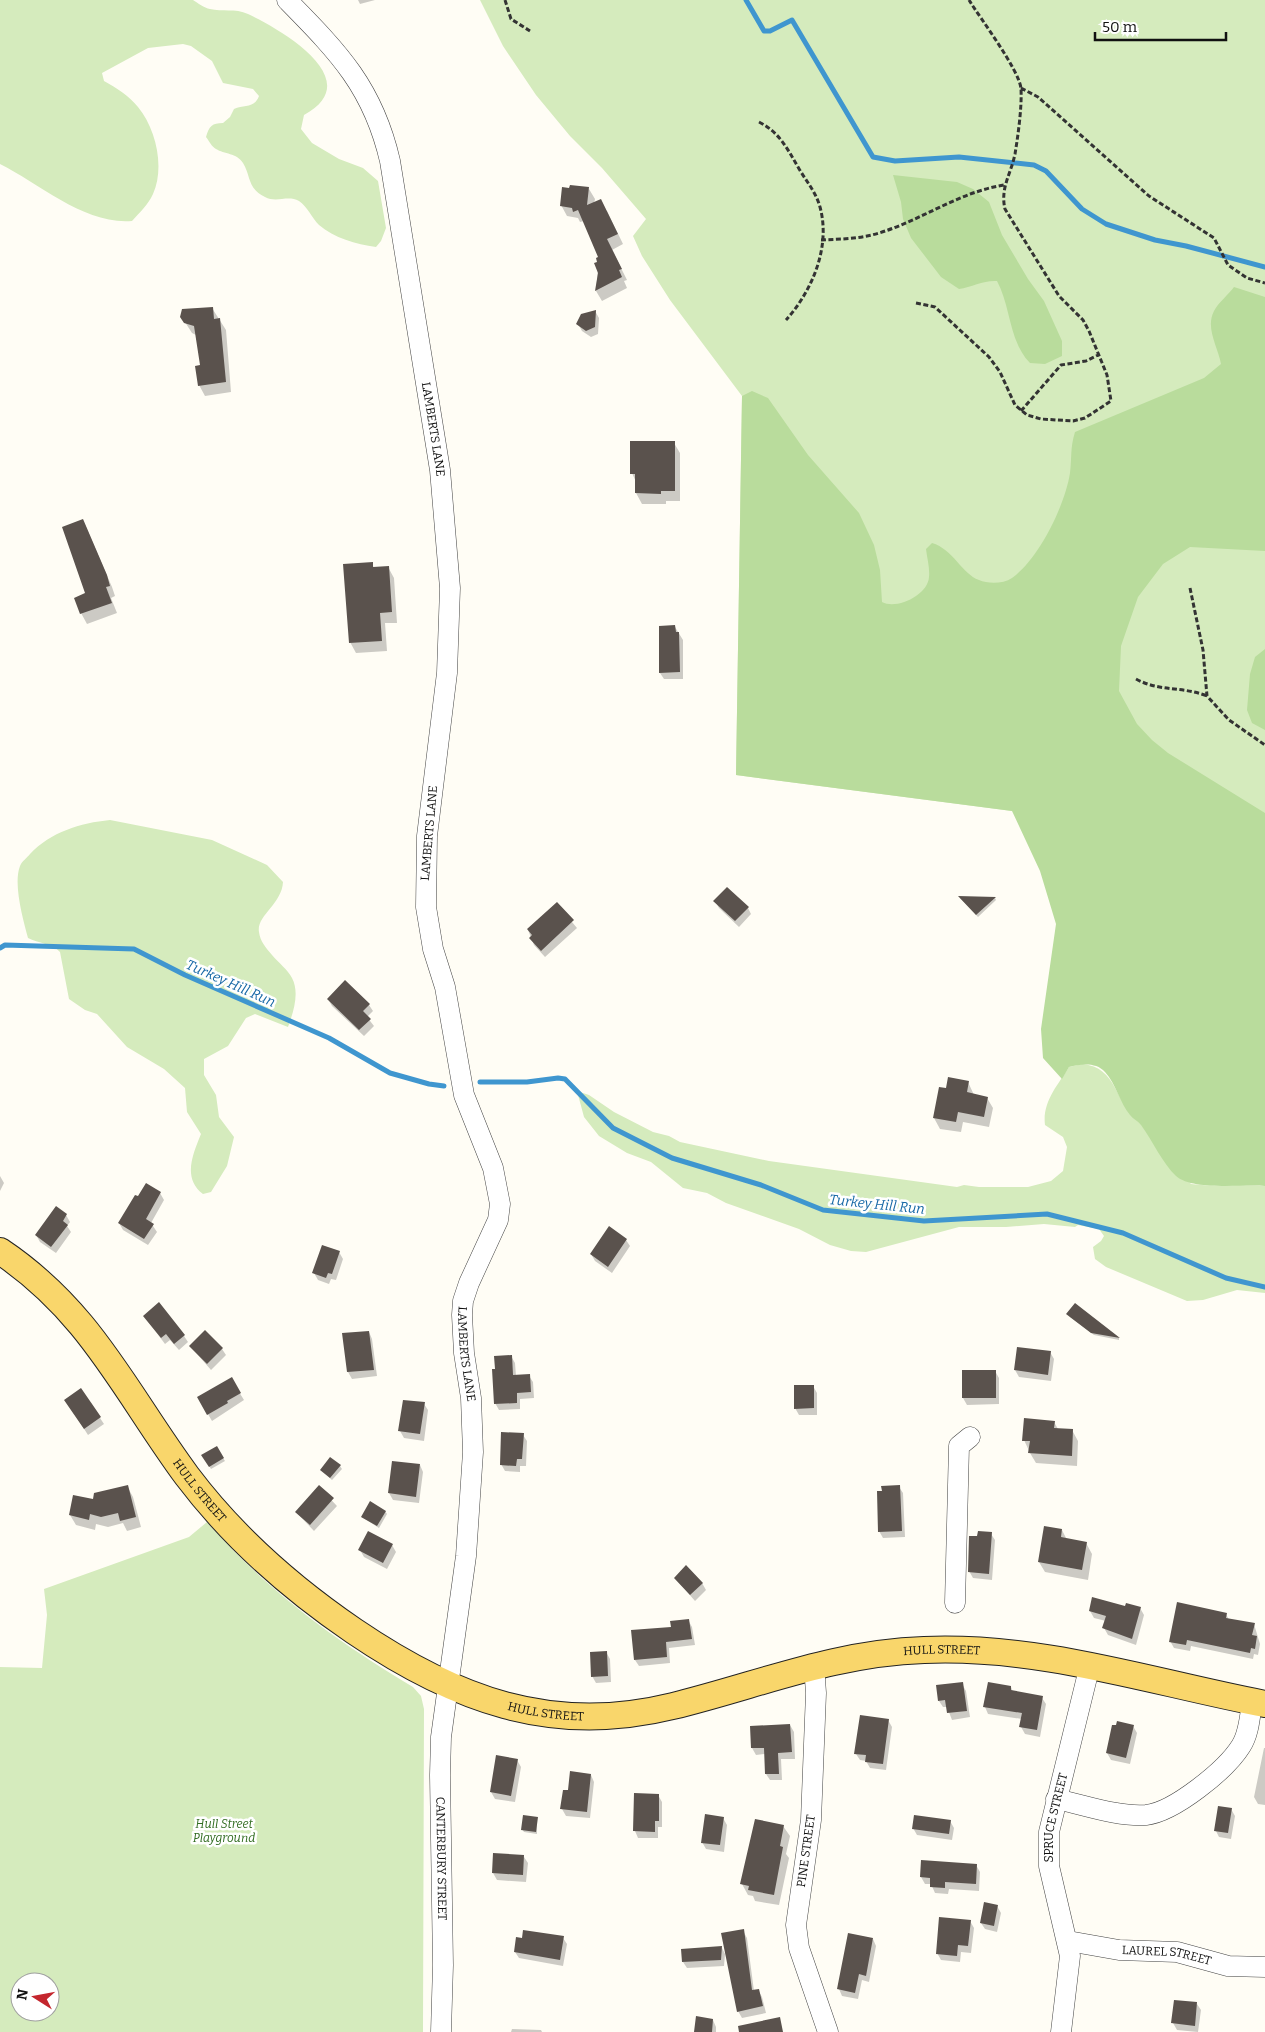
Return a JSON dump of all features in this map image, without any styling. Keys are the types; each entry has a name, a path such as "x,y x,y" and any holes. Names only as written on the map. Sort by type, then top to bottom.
{"main road":[{"name":"HULL STREET","path":"0,1251 42,1284 86,1328 111,1361 188,1478 247,1545 292,1585 331,1615 404,1662 448,1684 496,1704 527,1711 560,1715 612,1715 669,1707 814,1665 858,1656 944,1649 1016,1653 1090,1665 1259,1703"}],"street":[{"name":"LAMBERTS LANE","path":"287,0 340,56 369,100 381,124 390,161 406,256 445,514 450,588 449,643 426,836 425,893 430,932 445,987 464,1095 493,1168 500,1204 498,1220 463,1301 464,1346 471,1398 473,1452 466,1556 448,1684"},
{"path":"955,1603 959,1446 970,1437"},
{"name":"PINE STREET","path":"814,1665 816,1693 812,1801 796,1925 799,1948 828,2032"},
{"name":"SPRUCE STREET","path":"1061,2032 1069,1978 1068,1941 1049,1866 1049,1832 1090,1665"},
{"name":"CANTERBURY STREET","path":"441,2032 443,1923 440,1775 442,1720 448,1684"},
{"path":"1056,1799 1135,1815 1158,1812 1170,1807 1212,1776 1238,1750 1245,1739 1259,1703"},
{"name":"LAUREL STREET","path":"1068,1941 1119,1950 1177,1952 1228,1966 1265,1967"}],"path":[{"path":"505,0 511,19 530,31"},
{"path":"916,303 936,307 990,356 1000,372 1015,405 1021,411 1034,418 1062,421 1085,418 1111,401 1107,375 1083,320 1060,296 1005,208 1002,198 1004,185 1011,170 1015,154 1021,88 1012,67 969,0"},
{"path":"1021,88 1038,97 1149,196 1214,238 1227,263 1246,278 1265,283"},
{"path":"759,122 778,135 813,188 820,207 822,240 817,270 809,289 786,320"},
{"path":"822,240 848,239 877,234 914,220 953,200 984,188 1004,185"},
{"path":"1021,411 1061,365 1086,360 1098,355"},
{"path":"1190,588 1203,650 1207,696"},
{"path":"1136,679 1149,686 1166,690 1191,690 1207,696 1230,720 1265,745"}],"green space":[{"path":"0,0 193,0 203,7 210,9 243,12 279,31 297,43 312,57 323,72 327,87 322,101 304,115 301,129 312,143 339,159 363,168 378,181 386,228 381,241 376,247 338,237 319,225 299,201 295,199 269,199 255,190 243,163 234,155 219,151 206,137 208,130 212,126 223,123 230,117 234,109 252,105 259,96 253,89 223,83 212,61 191,46 183,44 148,48 102,73 104,81 122,92 138,107 150,126 157,149 157,183 146,205 132,221 114,221 80,210 63,202 0,164"},
{"path":"480,0 1265,0 1265,844 736,775 742,396 670,300 642,256 633,236 646,219 602,168 570,136 536,95 503,46"},
{"path":"893,175 957,182 973,189 989,202 1002,235 1028,279 1044,301 1062,341 1062,356 1045,364 1030,363 1023,355 1014,335 1002,291 997,281 959,289 941,277 911,238 903,219 901,202"},
{"path":"1234,287 1265,297 1265,551 1190,547 1163,564 1138,597 1121,646 1119,691 1137,724 1152,740 1168,753 1265,813 1265,1186 1218,1186 1194,1184 1184,1181 1176,1176 1167,1165 1141,1125 1131,1116 1105,1072 1093,1065 1078,1065 1069,1067 1062,1079 1043,1058 1041,1029 1056,924 1040,871 1012,811 736,775 742,396 752,391 768,398 808,455 859,513 874,545 880,570 882,602 896,604 903,602 918,595 923,590 929,577 926,549 932,543 946,550 973,577 996,583 1012,578 1032,558 1057,515 1070,473 1072,443 1075,432 1204,378 1221,364 1211,331 1212,317 1216,308"},
{"path":"1265,649 1265,730 1252,723 1247,710 1250,674 1255,657"},
{"path":"110,820 212,840 267,865 283,882 282,890 261,921 259,932 266,947 292,978 296,996 294,1009 288,1027 255,1014 246,1018 228,1046 204,1059 204,1075 216,1095 219,1117 234,1137 227,1166 211,1192 203,1194 193,1181 191,1173 195,1150 201,1134 187,1112 185,1088 164,1069 127,1047 97,1014 85,1010 69,999 60,952 49,945 28,938 18,892 18,873 22,863 38,846 57,834 88,823"},
{"path":"1082,1064 1103,1072 1115,1087 1132,1115 1191,1184 1265,1186 1265,1293 1237,1290 1203,1300 1187,1301 1106,1267 1095,1259 1093,1247 1104,1236 1099,1229 1078,1225 1075,1227 1044,1224 1006,1227 959,1227 866,1252 851,1251 830,1245 799,1229 726,1203 707,1193 683,1188 651,1162 627,1153 599,1136 584,1117 577,1091 589,1095 614,1112 653,1132 669,1136 680,1142 769,1161 957,1187 964,1185 979,1187 1028,1187 1051,1181 1063,1171 1067,1147 1063,1137 1045,1125 1046,1109 1048,1101 1069,1067"},
{"name":"Hull Street Playground","path":"207,1522 231,1548 279,1593 356,1651 413,1687 421,1696 424,1709 423,2032 0,2032 0,1667 42,1668 47,1615 44,1589 189,1537"}],"building":[{"path":"570,185 589,187 587,205 601,199 618,234 607,239 622,269 619,270 622,277 595,291 598,273 594,263 597,262 596,258 598,257 578,210 573,212 572,208 560,206 562,187 569,188"},
{"path":"213,307 214,319 220,318 226,382 198,386 195,366 200,365 194,326 184,323 180,317 182,309"},
{"path":"596,310 595,327 586,331 576,324 581,314"},
{"path":"630,441 675,441 675,491 661,491 661,494 635,493 635,474 630,474"},
{"path":"83,519 107,575 110,586 106,587 112,603 80,614 74,598 85,593 62,527"},
{"path":"373,562 373,567 389,566 392,612 380,613 382,641 349,643 343,564"},
{"path":"675,625 676,632 679,632 680,672 659,673 659,626"},
{"path":"727,887 749,907 735,921 713,901"},
{"path":"958,896 996,897 976,915"},
{"path":"557,902 574,920 541,951 529,938 532,935 527,929"},
{"path":"345,980 370,1004 363,1011 371,1019 359,1030 327,999"},
{"path":"948,1077 969,1081 967,1092 988,1097 984,1117 958,1112 956,1122 933,1118 939,1087 946,1088"},
{"path":"146,1183 161,1192 146,1219 154,1224 144,1239 118,1223 135,1195 138,1196"},
{"path":"56,1206 67,1214 63,1221 68,1225 51,1247 35,1235"},
{"path":"609,1226 627,1239 608,1267 590,1254"},
{"path":"322,1245 340,1251 332,1274 328,1273 326,1278 312,1273"},
{"path":"159,1302 185,1335 174,1344 166,1334 161,1338 143,1316"},
{"path":"1075,1303 1120,1338 1091,1333 1066,1314"},
{"path":"205,1330 223,1348 207,1364 189,1346"},
{"path":"369,1331 374,1370 347,1372 342,1333"},
{"path":"1017,1347 1051,1351 1048,1375 1014,1370"},
{"path":"512,1355 513,1375 530,1374 531,1392 517,1393 517,1403 494,1404 492,1369 495,1369 494,1356"},
{"path":"962,1370 996,1370 996,1398 962,1398"},
{"path":"232,1377 241,1393 207,1415 197,1397"},
{"path":"794,1385 814,1385 814,1408 794,1409"},
{"path":"81,1388 101,1417 84,1429 64,1400"},
{"path":"403,1400 425,1402 420,1434 398,1431"},
{"path":"1024,1418 1055,1421 1054,1428 1073,1429 1072,1456 1028,1453 1030,1441 1022,1441"},
{"path":"501,1432 524,1433 522,1459 517,1459 516,1466 500,1465"},
{"path":"217,1446 224,1458 209,1467 201,1455"},
{"path":"330,1457 341,1465 330,1478 320,1470"},
{"path":"392,1461 420,1464 416,1497 388,1493"},
{"path":"128,1485 136,1517 120,1521 118,1513 101,1517 90,1514 89,1520 69,1515 73,1495 93,1499 94,1493"},
{"path":"319,1485 334,1498 310,1525 295,1512"},
{"path":"900,1485 902,1531 878,1532 877,1491 882,1491 881,1486"},
{"path":"370,1501 386,1511 377,1526 361,1517"},
{"path":"1044,1526 1062,1529 1061,1537 1087,1542 1082,1570 1038,1562"},
{"path":"368,1531 393,1544 383,1563 358,1550"},
{"path":"978,1531 992,1532 989,1574 968,1572 969,1536 977,1536"},
{"path":"686,1565 703,1583 690,1595 674,1578"},
{"path":"1092,1597 1125,1606 1126,1603 1141,1607 1132,1639 1102,1628 1106,1616 1089,1611"},
{"path":"1177,1602 1227,1613 1226,1618 1255,1623 1252,1635 1257,1636 1255,1649 1251,1648 1250,1653 1187,1640 1186,1645 1169,1642"},
{"path":"689,1619 692,1639 666,1642 667,1657 634,1660 631,1630 671,1627 670,1621"},
{"path":"607,1651 608,1676 591,1677 590,1652"},
{"path":"963,1682 967,1711 947,1713 945,1700 938,1701 936,1685"},
{"path":"988,1682 1011,1686 1011,1690 1043,1696 1037,1730 1019,1727 1022,1713 983,1707"},
{"path":"860,1715 889,1719 883,1764 865,1762 866,1755 854,1754"},
{"path":"1117,1721 1134,1725 1126,1758 1106,1753 1112,1725 1116,1725"},
{"path":"790,1724 792,1752 778,1753 779,1774 765,1774 764,1748 751,1748 750,1726"},
{"path":"496,1755 518,1759 511,1796 490,1792"},
{"path":"570,1771 591,1774 587,1812 560,1809 563,1790 568,1790"},
{"path":"634,1793 659,1794 659,1821 655,1821 655,1832 633,1831"},
{"path":"1218,1806 1232,1808 1228,1833 1214,1831"},
{"path":"705,1814 724,1817 720,1845 701,1843"},
{"path":"523,1815 538,1817 536,1832 521,1830"},
{"path":"914,1815 951,1820 949,1834 912,1829"},
{"path":"755,1819 784,1825 780,1846 783,1847 774,1895 748,1890 749,1886 740,1884"},
{"path":"493,1853 524,1855 523,1875 492,1873"},
{"path":"921,1860 977,1864 976,1884 945,1882 945,1888 930,1887 930,1878 920,1877"},
{"path":"984,1902 998,1905 994,1926 980,1923"},
{"path":"939,1917 971,1920 968,1946 958,1945 957,1956 936,1954"},
{"path":"744,1929 752,1990 759,1989 763,2006 737,2012 721,1933"},
{"path":"523,1930 564,1936 560,1960 514,1952 516,1937 522,1938"},
{"path":"848,1933 873,1938 866,1976 859,1974 855,1993 837,1989"},
{"path":"722,1946 721,1960 682,1962 681,1949"},
{"path":"1174,2000 1197,2002 1195,2026 1171,2023"},
{"path":"696,2016 713,2019 712,2032 694,2032"},
{"path":"780,2017 783,2032 739,2032 738,2026"}],"waterway":[{"path":"746,0 764,31 770,31 792,20 873,157 895,161 959,157 1034,165 1046,171 1082,209 1106,224 1155,240 1186,246 1265,267"},
{"name":"Turkey Hill Run","path":"0,948 5,945 134,949 185,975 329,1038 390,1073 429,1084 444,1086"},
{"name":"Turkey Hill Run","path":"480,1082 527,1082 558,1078 565,1079 613,1128 672,1158 761,1185 823,1210 924,1221 1047,1214 1123,1233 1226,1278 1265,1287"}]}
